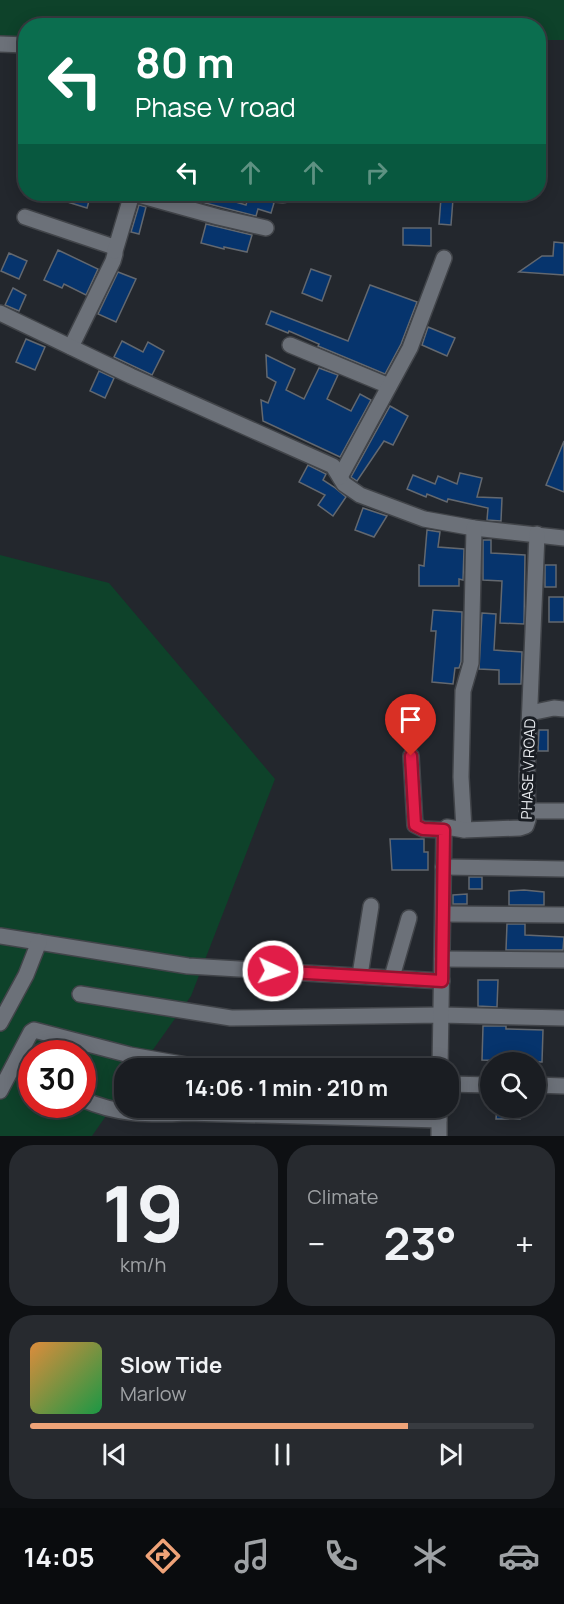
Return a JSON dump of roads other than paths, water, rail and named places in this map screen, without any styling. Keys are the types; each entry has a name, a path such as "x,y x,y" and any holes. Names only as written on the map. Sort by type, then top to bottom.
{"street":[{"path":"0,44 18,45"},
{"path":"71,347 112,261 131,201"},
{"path":"159,201 266,228"},
{"path":"25,217 112,244 115,251"},
{"path":"340,477 410,348 444,258"},
{"path":"0,313 333,466 348,487 360,495 424,519 474,528 564,538"},
{"path":"290,345 389,386"},
{"path":"464,830 461,777 464,691 471,663 474,528"},
{"name":"PHASE V ROAD","path":"411,756 415,825 423,829 444,830 447,827 464,830 520,828 527,823 537,534"},
{"path":"530,712 554,708 564,709"},
{"path":"526,811 564,811"},
{"path":"440,1058 444,830"},
{"path":"443,867 564,869"},
{"path":"360,975 371,906"},
{"path":"443,914 564,915"},
{"path":"392,977 409,918"},
{"path":"0,936 188,966 442,981"},
{"path":"0,1023 26,975 39,942"},
{"path":"442,959 564,960"},
{"path":"80,994 231,1018 441,1015 564,1018"},
{"path":"0,1091 31,1032 36,1030 147,1058"},
{"path":"13,1067 18,1069"},
{"path":"459,1084 480,1085"},
{"path":"546,1085 564,1086"},
{"path":"96,1104 114,1109"},
{"path":"439,1118 439,1136"}]}
